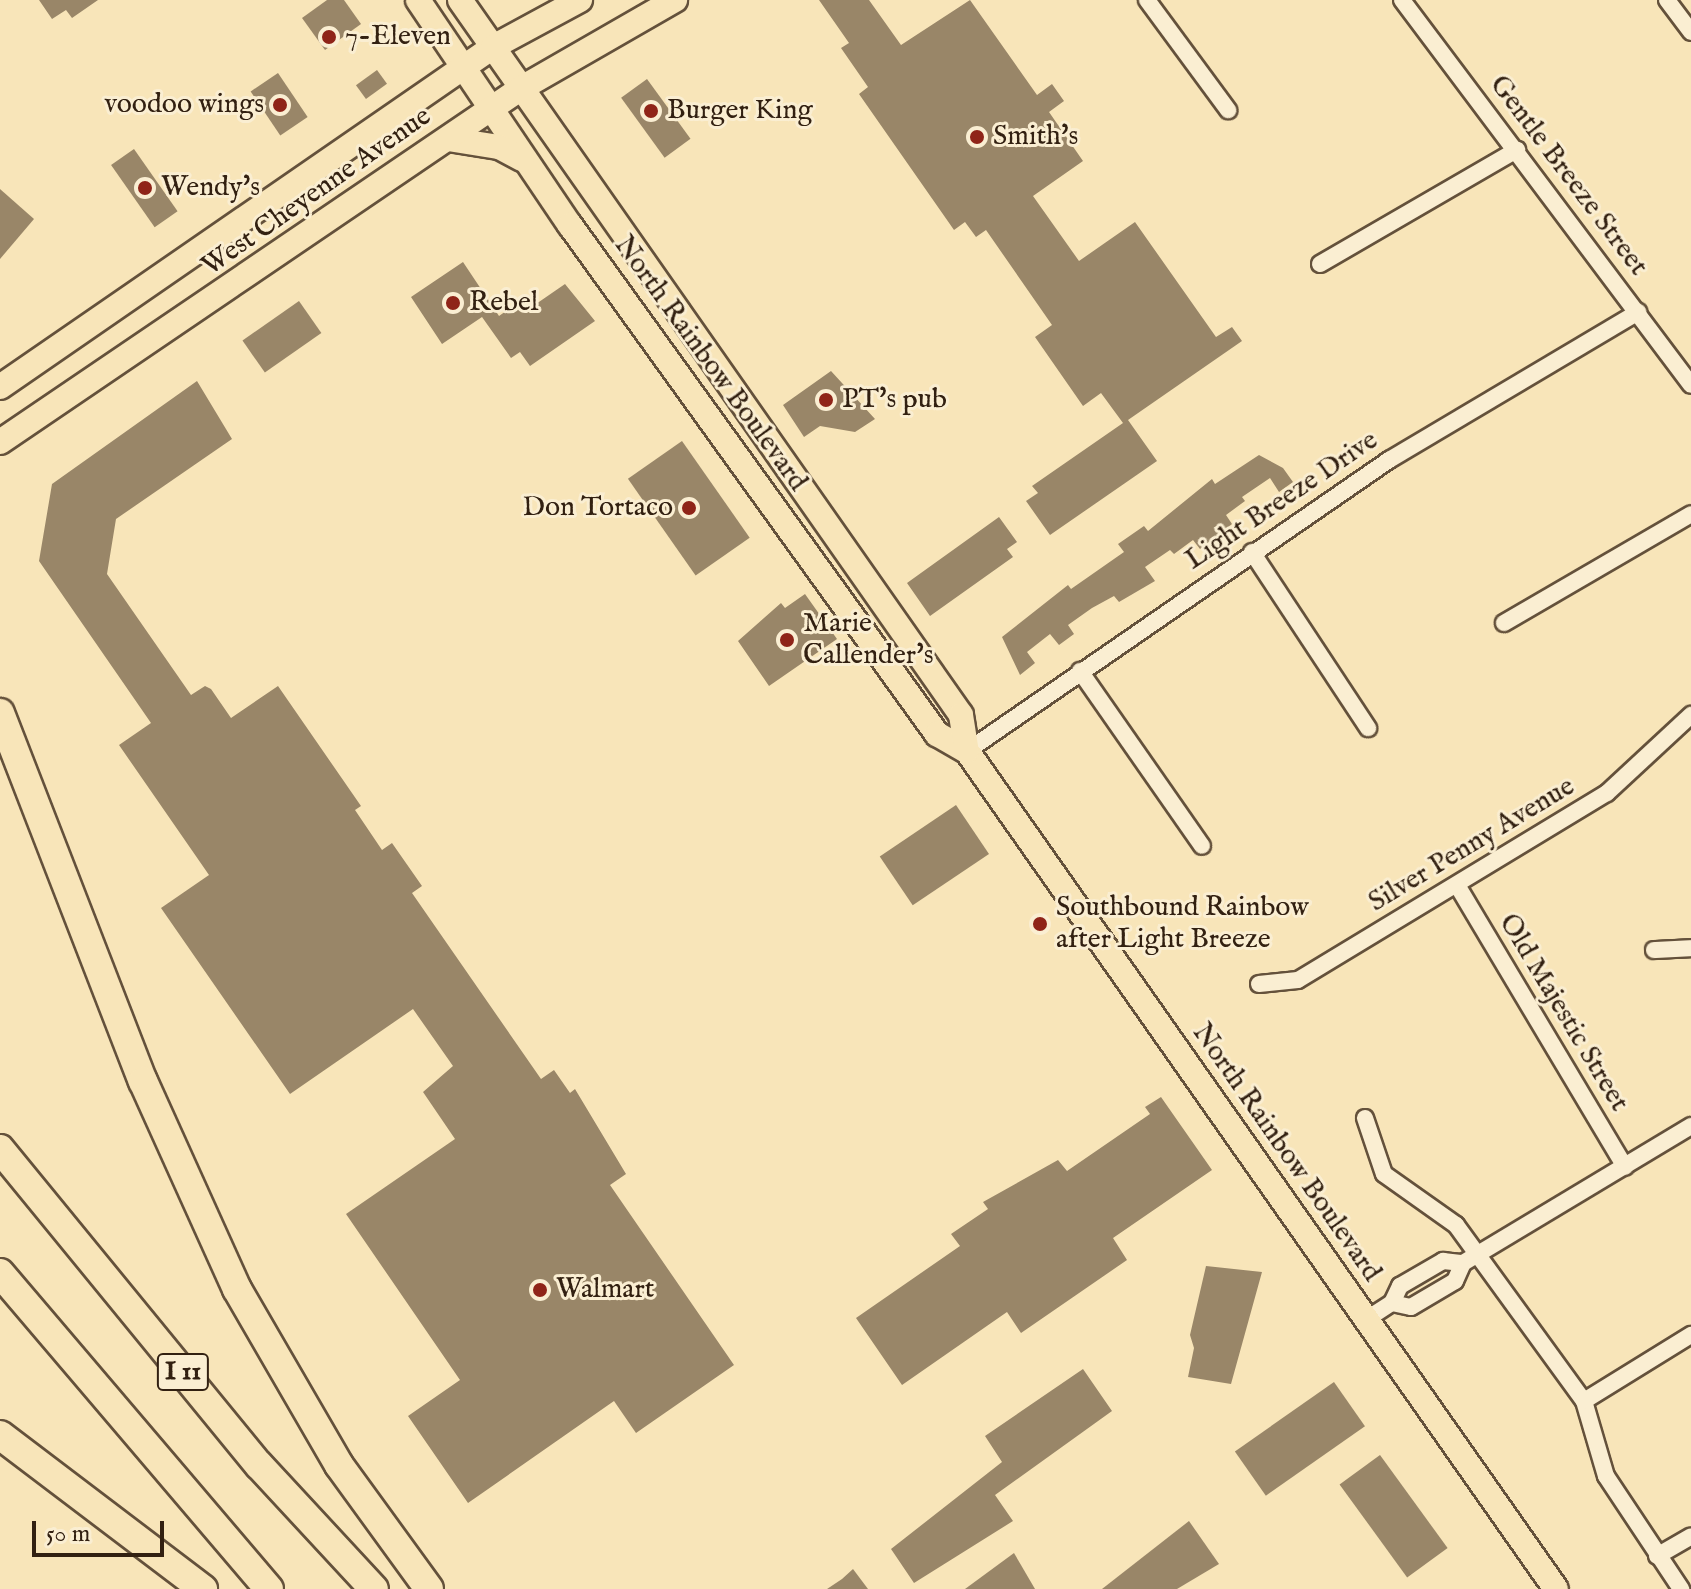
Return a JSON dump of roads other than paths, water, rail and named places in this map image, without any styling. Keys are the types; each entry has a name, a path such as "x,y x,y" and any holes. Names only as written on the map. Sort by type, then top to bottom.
{"highway":[{"path":"0,713 143,1081 237,1289 339,1465 429,1589"},
{"name":"I 11","path":"0,1149 259,1465 374,1589"},
{"path":"0,1273 269,1589"},
{"path":"0,1435 203,1589"}],"main road":[{"name":"North Rainbow Boulevard","path":"418,0 525,161 806,546 937,734 967,751 1556,1589"},
{"name":"North Rainbow Boulevard","path":"460,0 961,715 967,751"},
{"name":"West Cheyenne Avenue","path":"0,387 493,47 580,0"},
{"name":"West Cheyenne Avenue","path":"0,442 520,89 675,0"},
{"path":"448,139 499,147 525,161"},
{"path":"806,546 831,531"}],"street":[{"path":"1147,0 1228,110"},
{"name":"Gentle Breeze Street","path":"1402,0 1691,385"},
{"path":"1667,0 1691,32"},
{"path":"1320,264 1517,150"},
{"name":"Light Breeze Drive","path":"967,751 1389,460 1638,312"},
{"path":"1504,623 1691,514"},
{"path":"1252,552 1368,728"},
{"path":"1080,671 1202,846"},
{"name":"Silver Penny Avenue","path":"1259,984 1298,980 1607,793 1691,715"},
{"name":"Old Majestic Street","path":"1457,885 1625,1167"},
{"path":"1654,950 1691,948"},
{"path":"1365,1118 1384,1174 1456,1225 1470,1259 1584,1401 1606,1476 1681,1589"},
{"path":"1367,1319 1392,1303 1400,1286 1443,1261 1470,1259 1691,1126"},
{"path":"1584,1401 1691,1335"},
{"path":"1657,1556 1691,1536"}],"place":[{"name":"7-Eleven","path":"329,37"},
{"name":"voodoo wings","path":"280,105"},
{"name":"Burger King","path":"651,111"},
{"name":"Smith's","path":"977,137"},
{"name":"Wendy's","path":"145,188"},
{"name":"Rebel","path":"453,303"},
{"name":"PT's pub","path":"826,400"},
{"name":"Don Tortaco","path":"689,508"},
{"name":"Marie Callender's","path":"787,640"},
{"name":"Southbound Rainbow after Light Breeze","path":"1040,924"},
{"name":"Walmart","path":"540,1290"}]}
